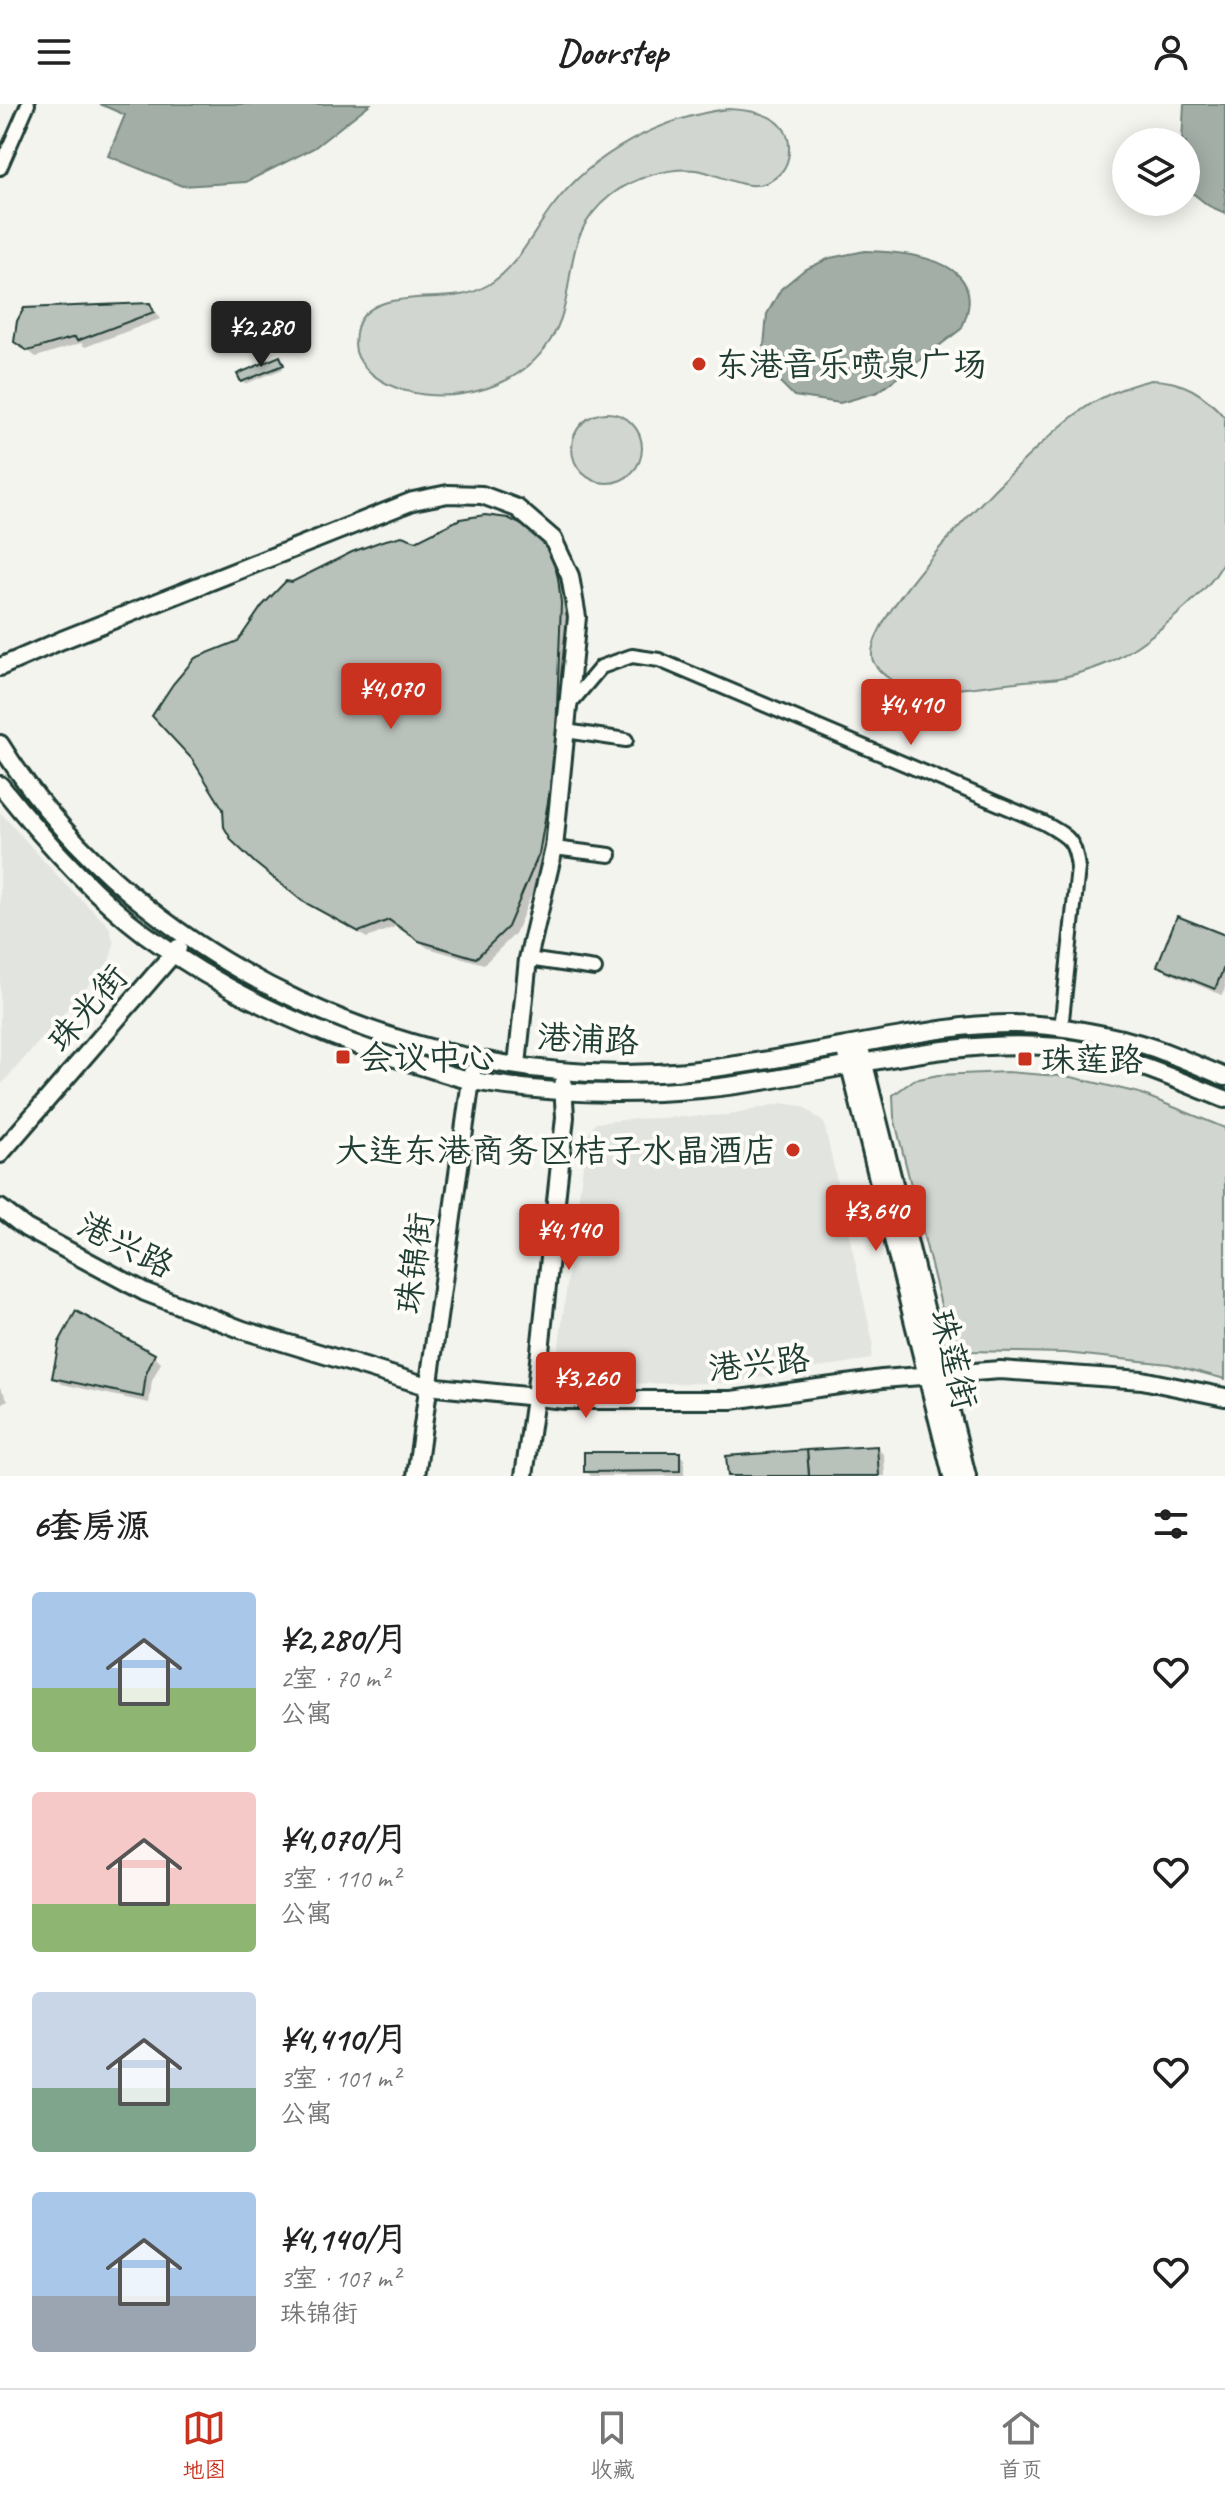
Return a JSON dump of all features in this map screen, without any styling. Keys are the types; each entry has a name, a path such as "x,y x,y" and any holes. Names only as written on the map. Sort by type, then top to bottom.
{"main road":[{"path":"0,667 413,501 448,494 482,495 517,508 553,539 570,576 577,617 554,848 528,959 517,1065"},
{"name":"港浦路","path":"0,744 39,800 80,847 148,908 186,937 244,972 313,1007 430,1049 474,1059 559,1071 688,1071 982,1025 1019,1024 1118,1039 1160,1050 1225,1077"},
{"name":"港浦路","path":"0,785 38,831 95,889 142,932 173,954 306,1025 384,1055 470,1080 565,1092 701,1089 968,1046 1016,1045 1062,1047 1127,1062 1225,1099"},
{"name":"珠光街","path":"0,1154 186,937"},
{"name":"珠莲街","path":"853,1044 846,1050 857,1064 934,1375 952,1476"},
{"name":"珠锦街","path":"416,1476 474,1059"},
{"path":"524,1476 565,1117 565,1092 559,1071"},
{"name":"港兴路","path":"0,1208 26,1228 145,1292 243,1330 427,1386 535,1398 732,1400 882,1379 1000,1370 1142,1380 1225,1397"},
{"name":"珠莲街","path":"934,1375 967,1476"}],"street":[{"path":"0,168 28,104"},
{"path":"569,705 601,667 632,656 659,660 1064,834 1076,848 1078,868 1061,1029"},
{"path":"566,731 626,740"},
{"path":"554,848 610,855"},
{"path":"528,959 595,969"}],"shaded area":[{"path":"100,104 370,104 314,148 246,182 182,186 108,156 125,115"},
{"path":"1184,104 1225,104 1225,213 1200,199 1200,128 1183,128"},
{"path":"728,109 760,113 778,122 788,139 789,150 782,171 772,180 753,185 696,170 674,170 640,179 611,195 582,229 560,322 550,341 522,370 486,388 466,393 426,395 385,383 362,363 356,351 356,333 361,319 370,309 399,300 474,292 488,285 508,269 569,187 609,154 654,129 703,113"},
{"path":"865,251 925,258 958,275 967,288 968,306 961,329 878,392 840,403 794,396 771,373 764,346 767,314 781,289 804,270 830,258"},
{"path":"1151,380 1192,390 1210,402 1225,418 1225,557 1208,584 1178,614 1144,641 1116,659 1080,673 1054,679 930,690 902,685 882,673 874,663 874,642 890,611 952,534 1025,459 1075,415 1111,393"},
{"path":"607,413 626,419 636,429 642,448 636,467 626,477 607,483 588,477 578,467 572,448 578,429 588,419"},
{"path":"0,812 65,884 109,926 114,944 109,962 0,1086"},
{"path":"1007,1072 1071,1077 1139,1093 1225,1128 1225,1379 1169,1364 1065,1353 970,1351 950,1341 894,1117 893,1095 914,1080 938,1075"},
{"path":"782,1103 803,1106 824,1123 873,1342 871,1359 728,1383 579,1384 555,1374 587,1136 595,1123 726,1115"}],"building":[{"path":"150,303 154,312 77,341 75,337 28,351 14,342 17,321 24,308"},
{"path":"280,356 284,365 241,382 237,374"},
{"path":"485,515 508,518 526,527 542,541 553,558 561,603 555,761 539,854 508,927 476,958 419,941 389,920 359,932 302,901 232,841 224,827 223,809 192,759 152,716 195,658 238,641 262,606 286,581 292,582 352,552 382,541 402,536 416,541 460,519"},
{"path":"1177,916 1225,935 1225,965 1215,989 1157,966"},
{"path":"76,1311 155,1354 146,1374 143,1397 52,1378 59,1342"},
{"path":"877,1446 879,1476 809,1476 807,1450"},
{"path":"807,1450 809,1476 728,1476 726,1456"},
{"path":"584,1452 680,1452 680,1471 584,1472"}],"place":[{"name":"东港音乐喷泉广场","path":"699,364"},
{"name":"会议中心","path":"343,1057"},
{"name":"珠莲路","path":"1025,1059"},
{"name":"大连东港商务区桔子水晶酒店","path":"793,1150"}]}
